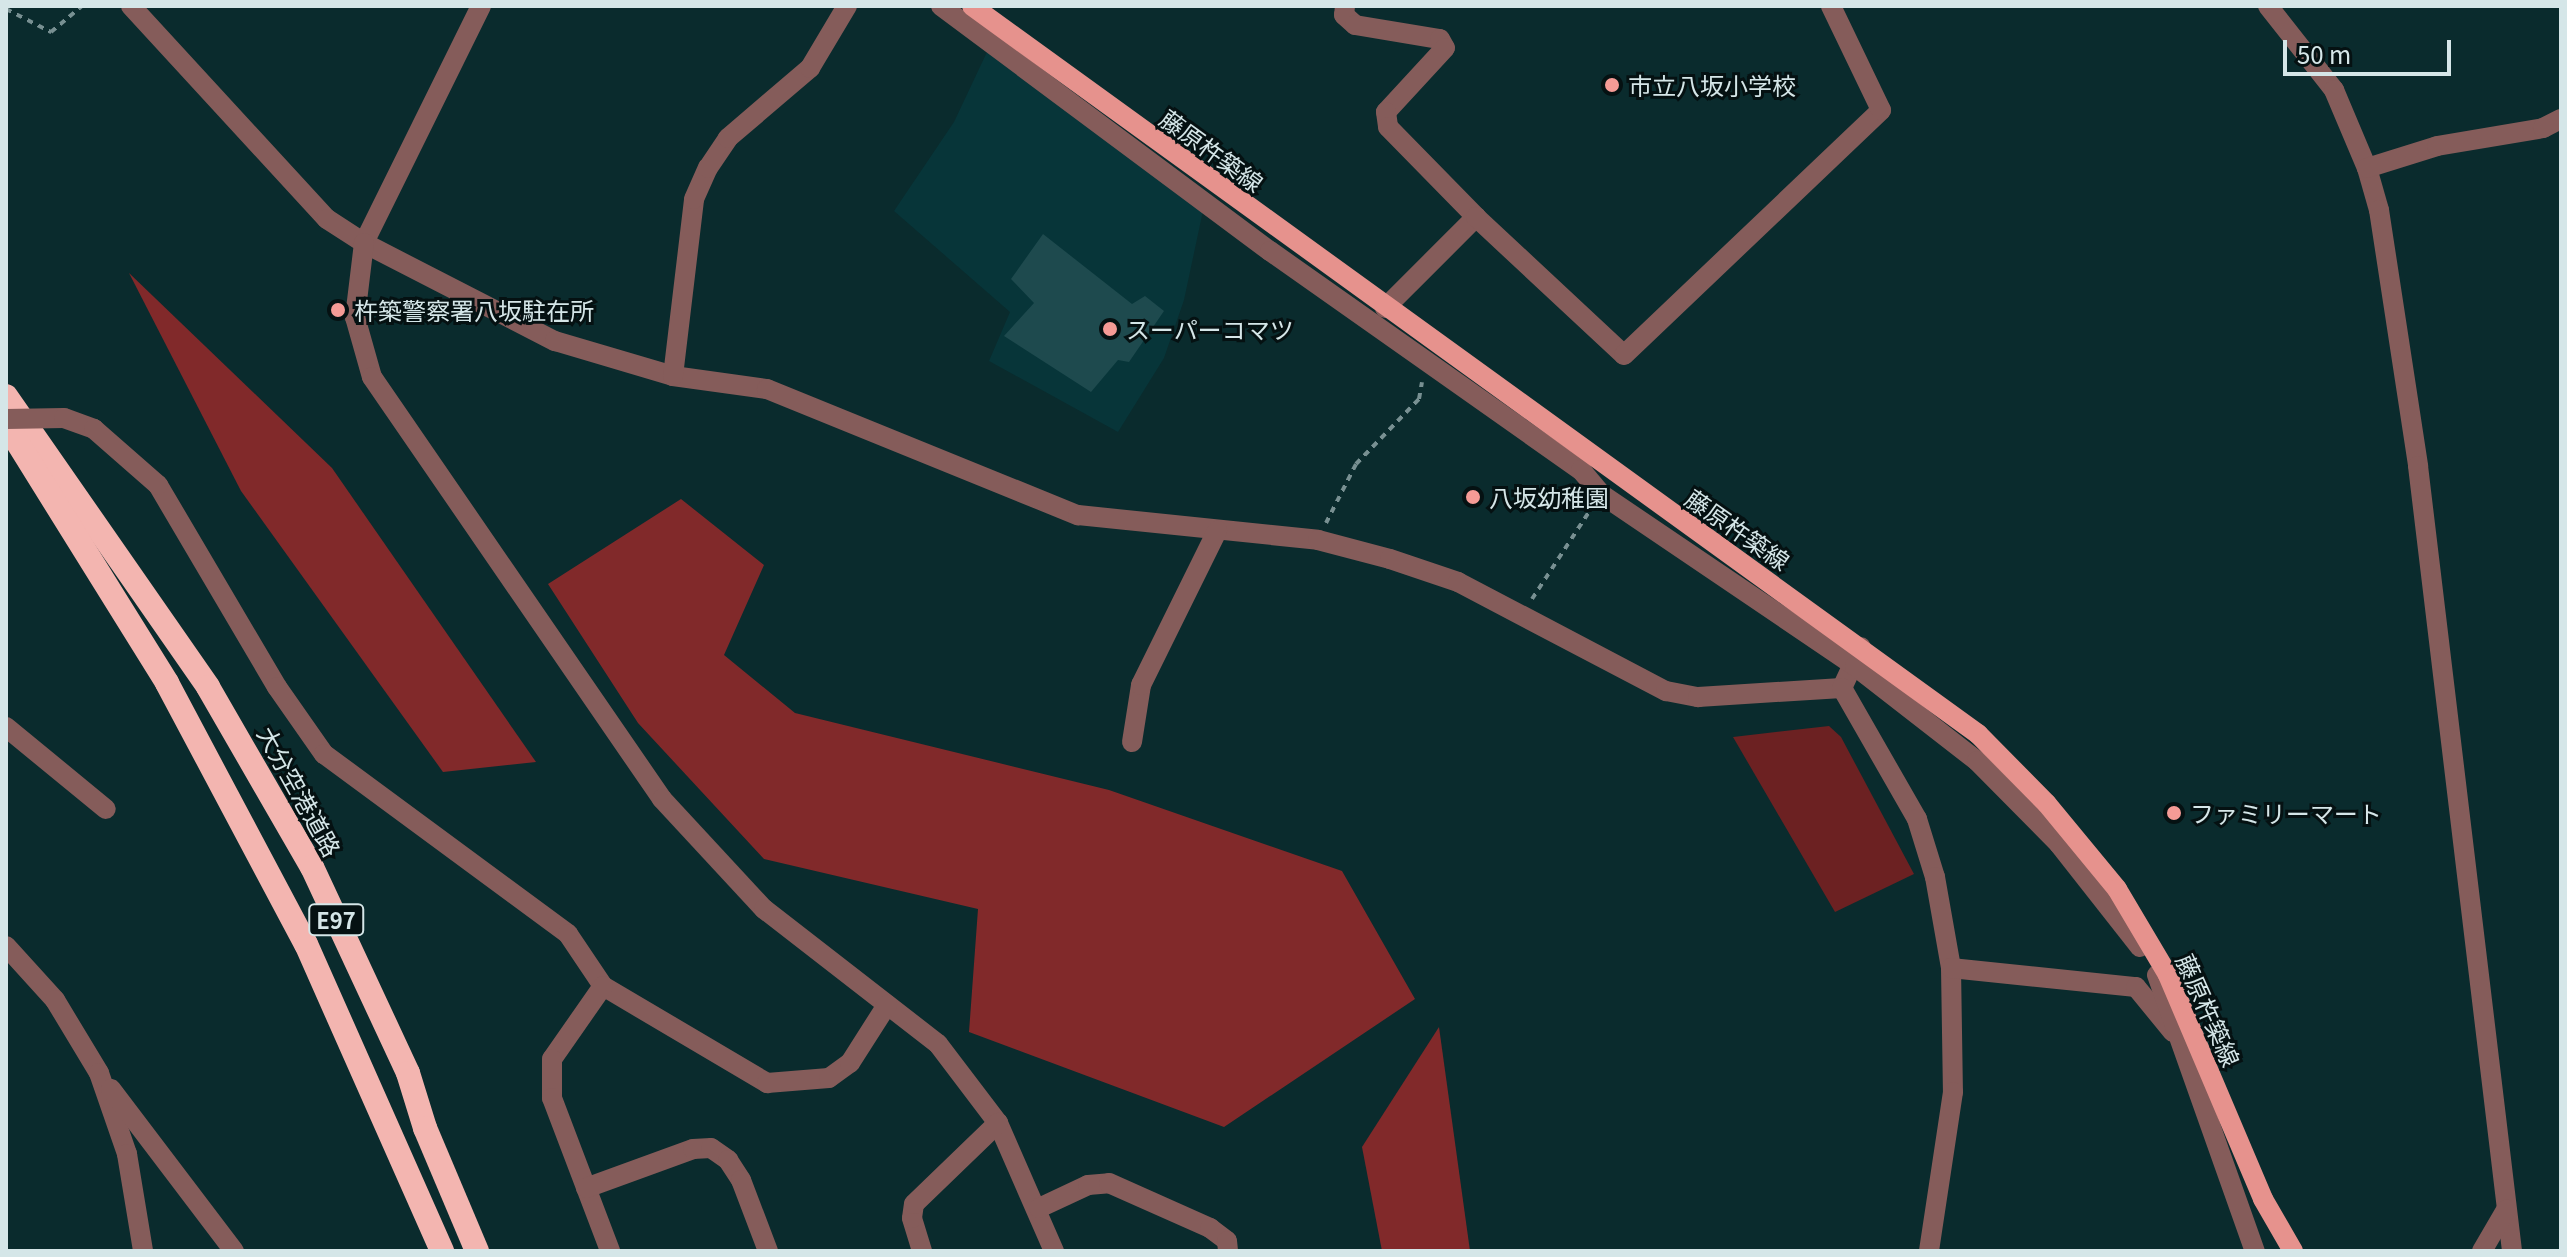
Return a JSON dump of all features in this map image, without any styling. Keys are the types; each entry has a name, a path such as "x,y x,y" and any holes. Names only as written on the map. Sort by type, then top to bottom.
{"highway":[{"name":"大分空港道路","path":"6,396 208,687 312,867 408,1073 477,1251"},
{"name":"E97","path":"6,421 167,683 306,944 442,1251"}],"main road":[{"name":"藤原杵築線","path":"972,6 1858,656 1978,734 2047,804 2117,889 2168,975 2263,1199 2293,1251"}],"street":[{"path":"131,6 327,219 364,243 555,341 673,376 767,389 1078,515 1318,540 1458,582 1666,691 1698,697 1842,688"},
{"path":"481,6 364,243 355,317 372,377 662,799 764,909 938,1044 998,1123 1039,1208 1054,1251"},
{"path":"673,376 694,199 708,168 728,138 810,68 847,6"},
{"path":"941,6 1270,251 1581,470 1601,494 1858,656 1977,761 2059,844 2128,926 2164,987 2176,1035 2255,1251"},
{"path":"1345,6 1344,15 1355,25 1440,39 1445,48 1386,112 1388,127 1476,217 1624,355 1881,110 1831,6"},
{"path":"2268,6 2334,90 2367,168 2379,210 2418,466 2512,1251"},
{"path":"2367,168 2437,146 2552,123"},
{"path":"1385,308 1476,217"},
{"path":"6,421 64,418 94,429 158,485 277,687 324,754 568,934 603,986 767,1083 795,1085 829,1078 850,1063 887,1005"},
{"path":"1132,742 1141,685 1217,531"},
{"path":"1842,688 1858,656"},
{"path":"1842,688 1917,819 1935,877 1951,968 1953,1092 1929,1251"},
{"path":"6,727 106,809"},
{"path":"6,946 55,1000 99,1073 234,1251"},
{"path":"1951,968 2136,987 2176,1035"},
{"path":"603,986 552,1059 552,1098 610,1251"},
{"path":"99,1073 127,1154 143,1251"},
{"path":"922,1251 912,1218 914,1204 998,1123"},
{"path":"586,1188 693,1149 711,1148 728,1160 741,1180 768,1251"},
{"path":"1039,1208 1088,1185 1109,1183 1210,1228 1227,1241 1228,1251"},
{"path":"2482,1251 2506,1210"}],"path":[{"path":"6,9 51,32 82,6"},
{"path":"1318,540 1356,464 1419,399 1420,372"},
{"path":"1521,614 1601,494"}],"shaded area":[{"path":"987,52 1204,206 1184,300 1164,358 1118,432 989,361 1010,312 894,211 954,122"},
{"path":"129,273 332,468 536,762 443,772 241,491"},
{"path":"681,499 764,565 724,655 795,713 1109,790 1342,871 1415,999 1224,1127 969,1032 978,909 764,859 638,723 548,584"},
{"path":"1829,726 1841,737 1914,874 1835,912 1733,737"},
{"path":"1439,1027 1470,1251 1382,1251 1362,1147"}],"building":[{"path":"1043,234 1132,304 1145,296 1164,311 1129,362 1118,360 1091,392 1004,336 1034,303 1011,279"}],"place":[{"name":"市立八坂小学校","path":"1612,85"},
{"name":"杵築警察署八坂駐在所","path":"338,310"},
{"name":"スーパーコマツ","path":"1110,329"},
{"name":"八坂幼稚園","path":"1473,497"},
{"name":"ファミリーマート","path":"2174,813"}]}
